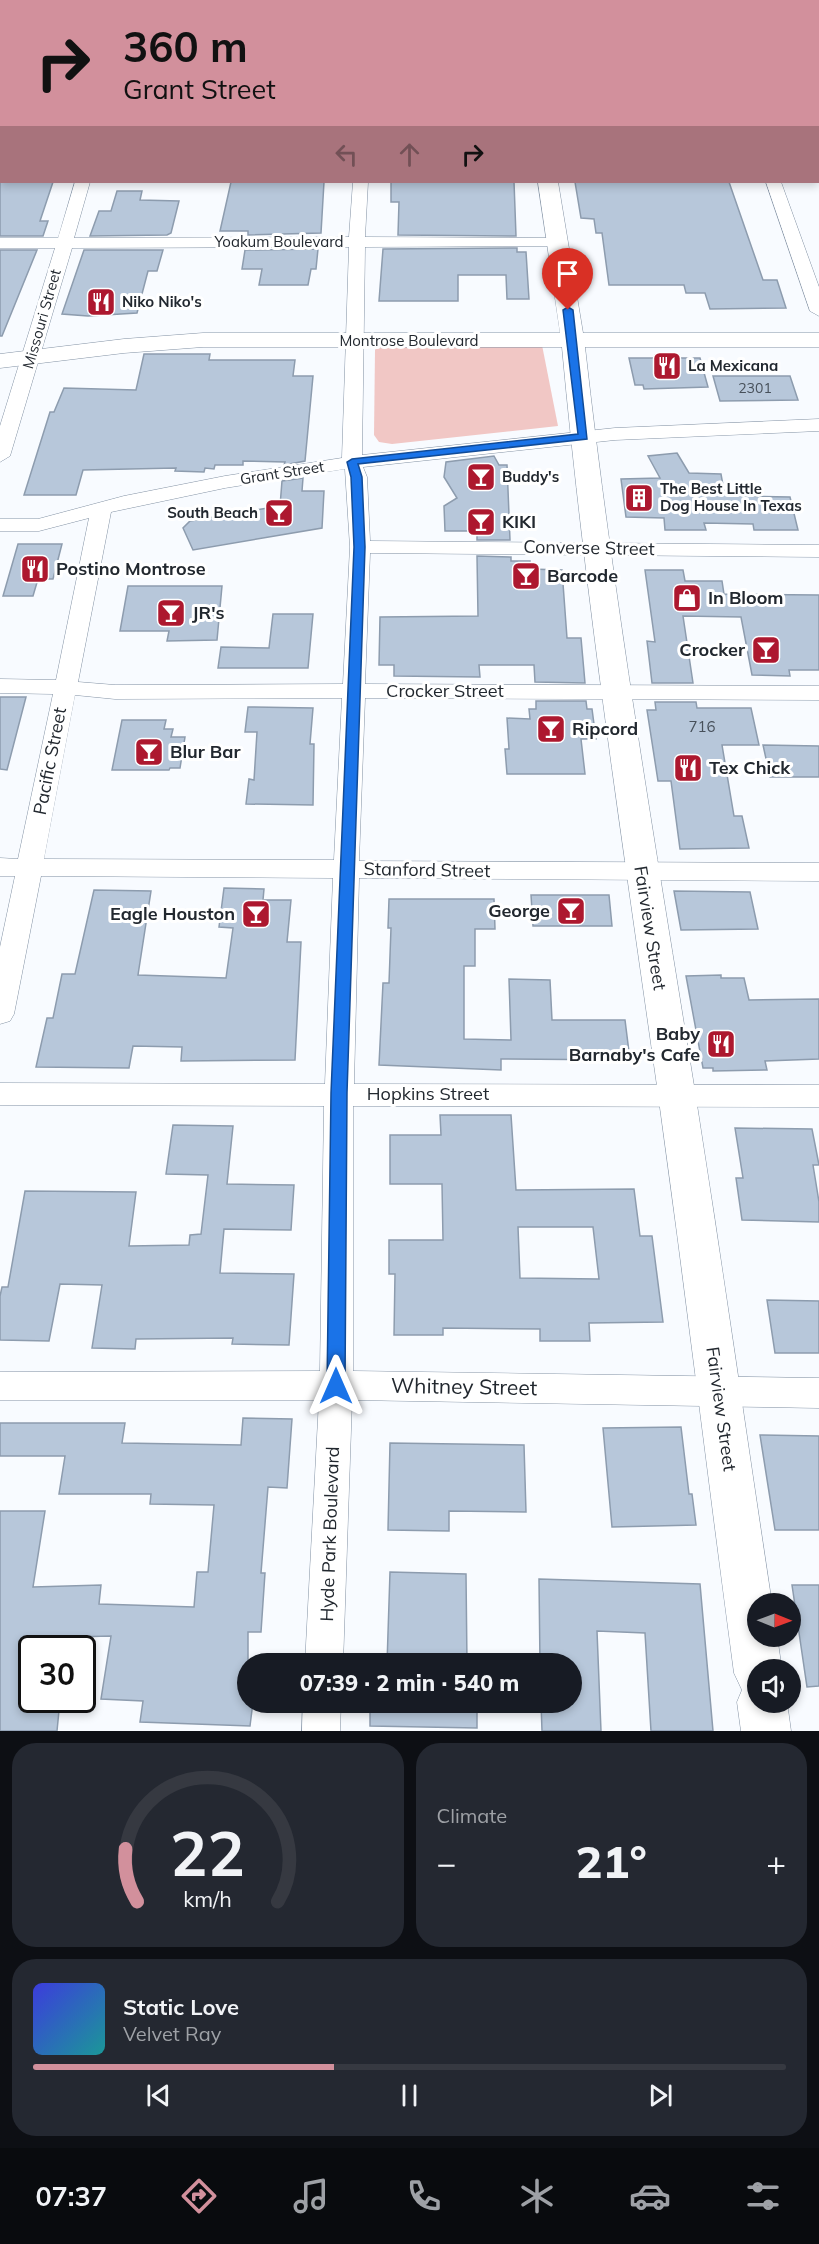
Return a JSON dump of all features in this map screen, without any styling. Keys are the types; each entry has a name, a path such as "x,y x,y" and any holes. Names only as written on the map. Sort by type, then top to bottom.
{"street":[{"name":"Missouri Street","path":"0,456 82,183"},
{"name":"Hyde Park Boulevard","path":"324,1653 336,1386 339,1093 346,869 360,547 357,477 352,462 353,330 360,183"},
{"name":"Fairview Street","path":"548,183 571,330 615,690 677,1096 756,1659"},
{"path":"773,183 819,311"},
{"name":"Yoakum Boulevard","path":"0,243 557,241"},
{"path":"795,318 819,317"},
{"name":"Montrose Boulevard","path":"571,330 689,318"},
{"name":"Montrose Boulevard","path":"0,340 35,345 203,340 353,330 571,330 819,340"},
{"name":"Montrose Boulevard","path":"0,361 35,345"},
{"name":"Grant Street","path":"0,525 39,525 124,502 214,484 352,462 584,437 819,426"},
{"name":"Pacific Street","path":"0,1014 101,510"},
{"name":"Converse Street","path":"360,547 819,551"},
{"name":"Crocker Street","path":"0,686 64,687 115,692 353,693 615,690 819,693"},
{"name":"Stanford Street","path":"0,867 819,872"},
{"name":"Hopkins Street","path":"0,1094 339,1093 819,1096"},
{"name":"Whitney Street","path":"0,1386 336,1386 819,1393"},
{"path":"321,1731 322,1713"},
{"path":"763,1713 765,1731"}],"shaded area":[{"path":"378,345 542,345 558,426 392,444 379,442 374,435 375,350"}],"building":[{"path":"0,183 53,183 40,221 48,221 43,236 0,236"},
{"path":"231,183 324,183 321,233 248,235 248,231 220,231"},
{"path":"391,183 514,183 516,236 398,235 399,202 391,202"},
{"path":"575,183 729,183 763,280 777,280 786,308 710,309 705,293 686,293 684,285 609,285 602,233 596,233 594,219 581,218"},
{"path":"117,191 142,191 140,200 179,201 171,233 167,235 90,236 99,211 111,211"},
{"path":"517,248 517,252 526,252 529,299 507,299 506,275 458,275 458,301 379,301 383,249"},
{"path":"318,249 316,269 311,269 308,285 259,285 262,269 242,269 245,250"},
{"path":"0,250 37,250 2,336 0,336"},
{"path":"84,250 163,250 157,271 148,271 137,313 88,316 62,314"},
{"path":"144,354 210,354 209,360 295,360 293,376 313,376 305,461 284,465 285,462 243,461 243,465 215,465 214,469 205,468 204,472 175,471 176,468 83,470 76,495 24,495 50,412 54,412 64,388 136,390"},
{"name":"La Mexicana","path":"629,358 700,358 708,387 644,389 643,385 635,385"},
{"path":"713,376 790,376 798,400 720,401"},
{"path":"677,453 689,473 721,474 724,491 738,491 739,496 790,497 798,530 754,530 753,524 704,523 706,530 665,530 664,518 626,517 621,479 660,478 648,456"},
{"path":"494,456 499,465 507,465 510,540 477,540 477,531 445,531 444,506 457,498 444,477 446,462"},
{"name":"South Beach","path":"303,478 302,491 324,491 322,528 193,550 183,528 190,521 280,506 282,481"},
{"name":"Postino Montrose","path":"18,544 62,544 53,579 38,579 33,596 3,596"},
{"path":"477,556 511,557 511,561 530,561 530,569 562,570 567,638 581,638 585,683 535,682 534,665 479,665 480,677 394,676 394,665 379,665 380,617 478,616"},
{"path":"645,570 683,570 685,581 722,581 724,594 819,595 819,670 789,670 790,676 752,675 741,617 683,616 693,683 652,683 647,641 655,642"},
{"name":"JR's","path":"128,586 222,586 217,640 167,641 169,631 120,631"},
{"path":"273,614 313,614 308,668 218,668 221,647 269,648"},
{"path":"0,697 26,697 7,770 0,769"},
{"path":"536,701 586,701 587,709 592,709 596,739 581,739 585,774 507,774 505,749 509,749 507,718 530,719 529,709 536,709"},
{"path":"655,702 696,702 697,708 751,708 759,745 722,745 734,816 742,816 749,848 680,849 671,781 658,781 647,710 656,710"},
{"path":"248,707 313,708 310,744 314,744 313,805 246,804 249,779 254,780 257,732 245,732"},
{"name":"Blur Bar","path":"122,720 166,720 164,729 173,729 171,737 185,737 180,768 112,770"},
{"path":"763,745 819,746 819,777 770,777"},
{"path":"224,888 264,889 263,900 291,900 287,942 301,942 295,1060 181,1061 182,1047 133,1046 129,1068 36,1067 47,1018 53,1018 62,974 75,974 94,890 151,891 138,975 226,978 233,928 219,927"},
{"path":"674,891 750,892 758,929 681,930"},
{"name":"George","path":"531,895 609,895 612,926 533,926"},
{"path":"389,899 494,899 495,929 475,929 475,966 464,966 464,1039 511,1040 509,979 550,980 552,1020 625,1020 630,1060 501,1059 501,1070 379,1065 383,983 389,983 391,928 388,928"},
{"path":"721,975 721,978 744,978 749,1000 819,999 819,1059 765,1061 767,1070 713,1071 713,1068 703,1068 686,976"},
{"path":"440,1115 511,1115 516,1190 634,1189 640,1236 652,1236 663,1322 589,1323 590,1341 540,1341 540,1329 443,1328 443,1335 394,1335 395,1274 389,1274 389,1240 443,1240 442,1184 390,1184 390,1135 441,1135","holes":["518,1227 593,1227 599,1279 520,1278"]},
{"path":"173,1125 233,1126 227,1184 294,1185 291,1230 224,1229 220,1273 294,1274 289,1345 232,1344 233,1338 136,1339 135,1349 92,1348 102,1285 60,1284 49,1341 0,1340 0,1296 2,1287 8,1287 25,1191 136,1192 129,1246 189,1245 190,1235 201,1234 208,1175 166,1174"},
{"path":"735,1128 812,1129 819,1165 813,1165 819,1202 819,1222 742,1220 736,1178 743,1178"},
{"path":"767,1300 819,1301 819,1353 775,1353"},
{"path":"243,1418 292,1419 287,1488 268,1487 261,1573 265,1573 261,1632 248,1632 248,1653 237,1653 237,1713 252,1713 250,1726 140,1722 143,1701 101,1699 111,1636 18,1635 18,1713 59,1713 57,1731 0,1731 0,1511 45,1511 33,1587 101,1585 99,1604 194,1607 197,1572 208,1572 214,1505 150,1504 151,1494 59,1494 65,1456 0,1456 0,1423 125,1423 122,1443 241,1445"},
{"path":"681,1427 689,1494 692,1494 696,1525 612,1527 603,1428"},
{"path":"760,1435 819,1436 819,1530 775,1530"},
{"path":"390,1443 524,1445 526,1512 449,1511 449,1531 388,1530"},
{"path":"390,1572 466,1574 467,1653 387,1653"},
{"path":"539,1579 700,1584 713,1731 651,1731 645,1633 597,1631 601,1731 542,1731 541,1713 582,1713 582,1653 540,1653"},
{"path":"792,1585 819,1585 819,1686 807,1687 801,1646 801,1593 793,1593"},
{"path":"370,1713 477,1713 477,1728 370,1726"}],"place":[{"name":"Niko Niko's","path":"101,302"},
{"name":"La Mexicana","path":"667,366"},
{"name":"Buddy's","path":"481,477"},
{"name":"The Best Little Dog House In Texas","path":"639,498"},
{"name":"South Beach","path":"279,513"},
{"name":"KIKI","path":"481,522"},
{"name":"Postino Montrose","path":"35,569"},
{"name":"Barcode","path":"526,576"},
{"name":"In Bloom","path":"687,598"},
{"name":"JR's","path":"171,613"},
{"name":"Crocker","path":"766,650"},
{"name":"Ripcord","path":"551,729"},
{"name":"Blur Bar","path":"149,752"},
{"name":"Tex Chick","path":"688,768"},
{"name":"George","path":"571,911"},
{"name":"Eagle Houston","path":"256,914"},
{"name":"Baby Barnaby's Cafe","path":"721,1044"}],"route":[{"path":"336,1386 339,1093 350,746 360,547 357,477 352,462 584,437 578,404 574,349 568,310"}]}
